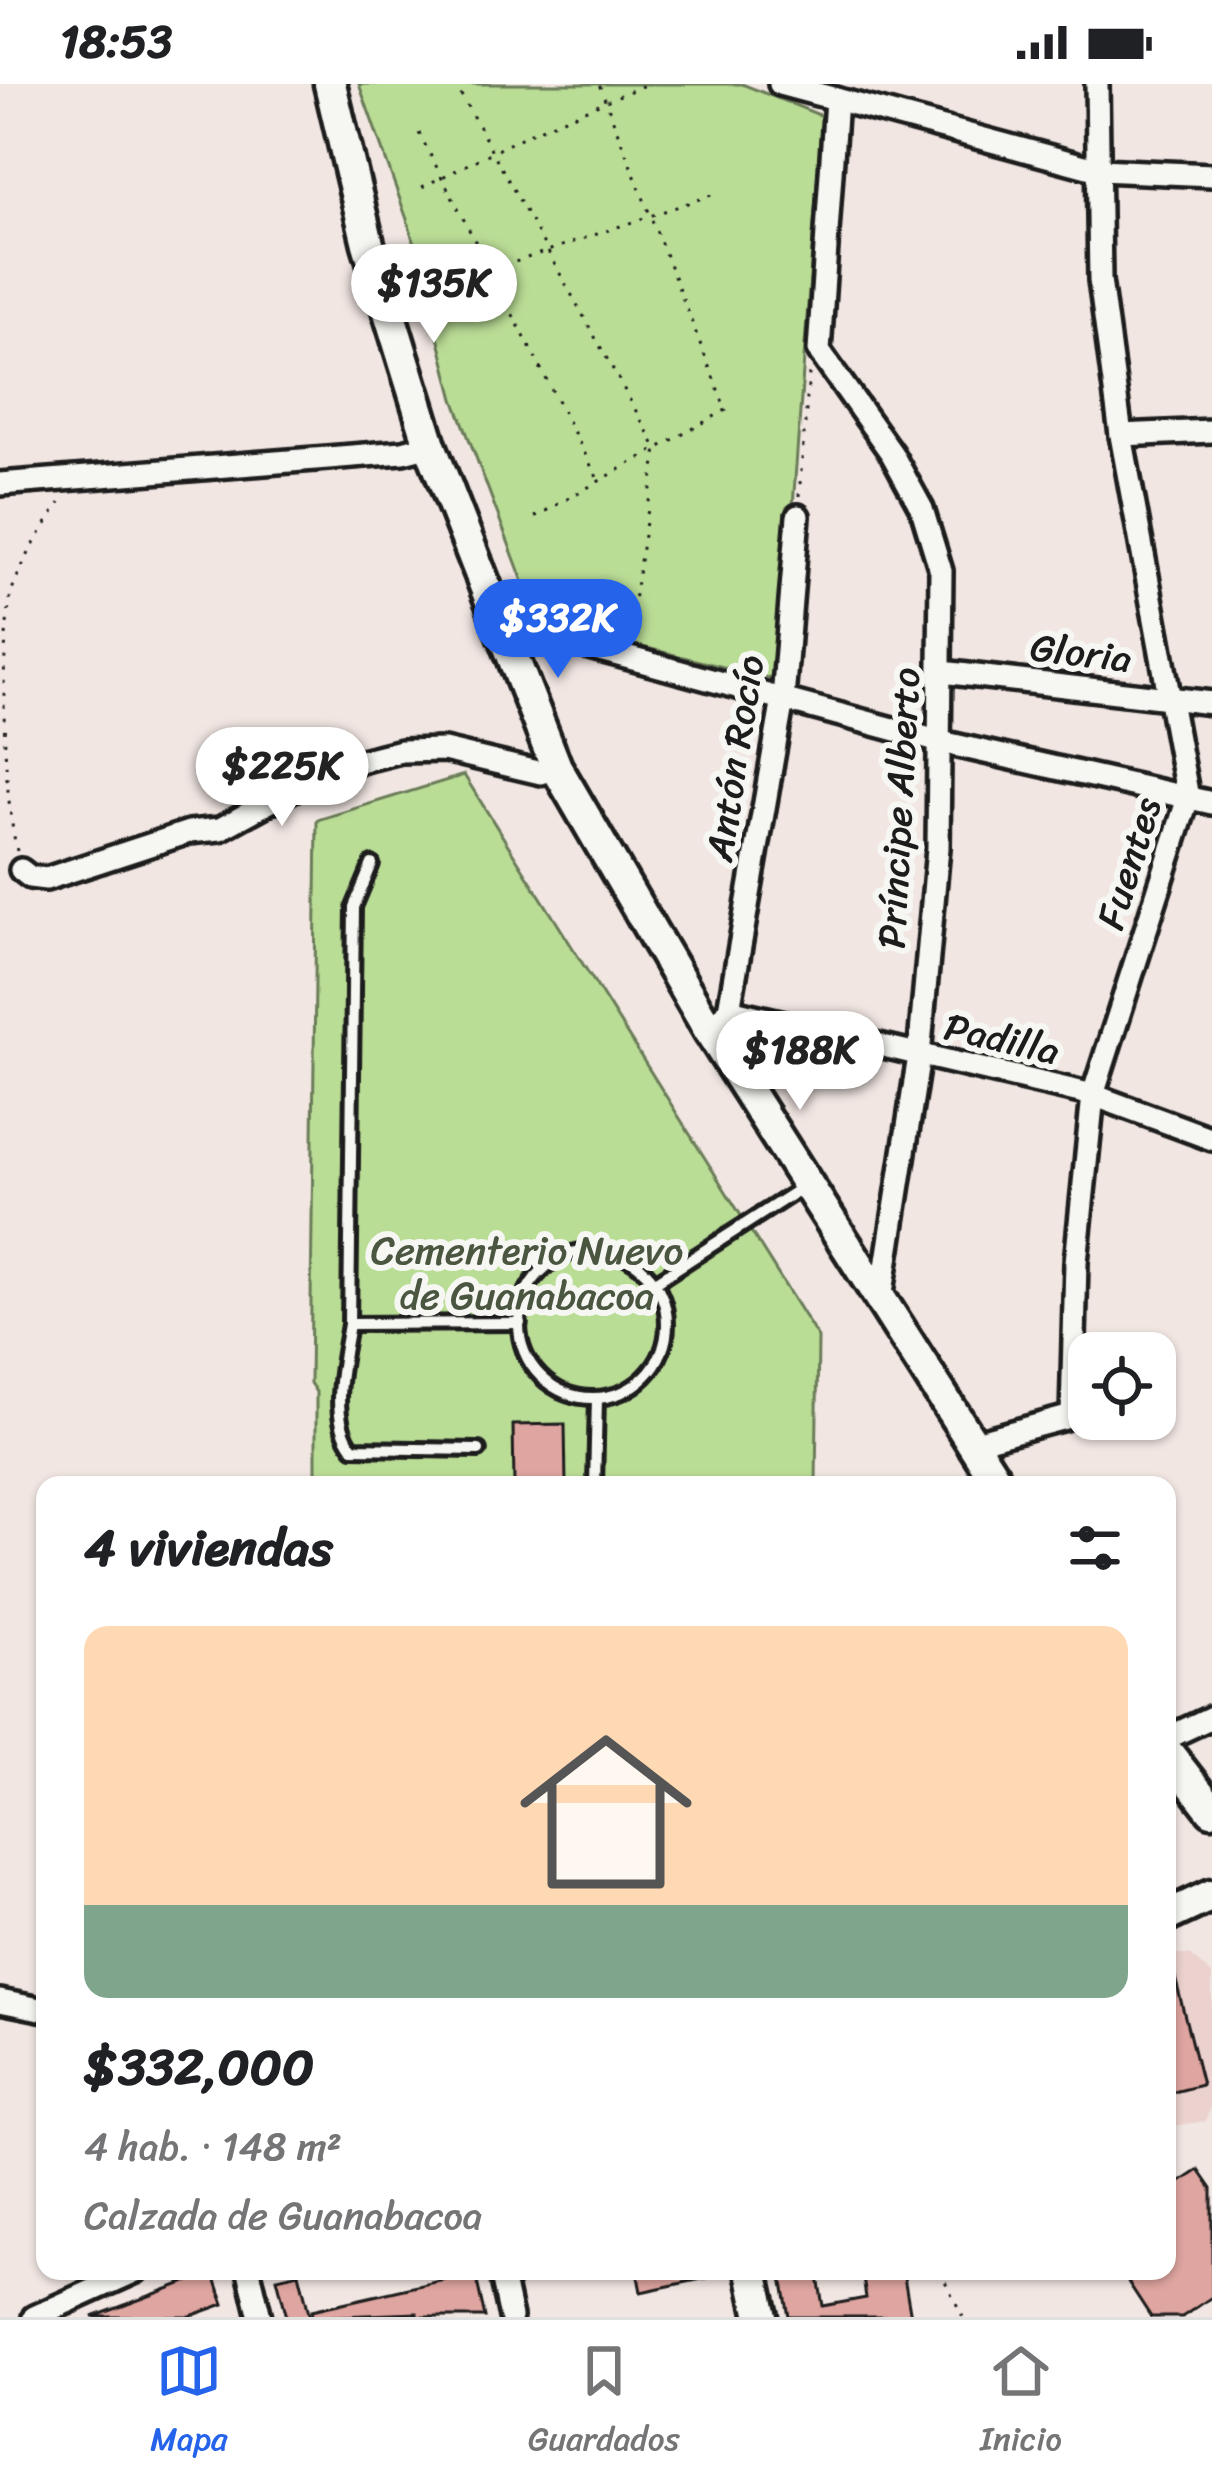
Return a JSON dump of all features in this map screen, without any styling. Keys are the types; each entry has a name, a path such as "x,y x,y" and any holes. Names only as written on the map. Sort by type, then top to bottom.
{"main road":[{"path":"330,84 368,244 430,445 556,767 719,1020 806,1184 993,1476"},
{"path":"1176,1763 1212,1810"},
{"path":"1176,1912 1212,1895"},
{"path":"754,2280 762,2317"}],"street":[{"name":"Fuentes","path":"973,1443 1072,1416 1076,1262 1093,1095 1188,798 1121,435 1100,280 1097,84"},
{"path":"794,86 1099,170 1212,175"},
{"path":"819,351 836,99"},
{"name":"Príncipe Alberto","path":"819,351 892,454 922,509 941,572 938,848 919,1056 881,1299"},
{"path":"1121,435 1212,431"},
{"path":"0,484 403,452 430,445"},
{"name":"Antón Rocío","path":"719,1020 783,700 798,516"},
{"path":"496,622 941,742 1212,802"},
{"name":"Gloria","path":"942,672 1212,704"},
{"path":"21,870 30,878 46,879 189,832 220,829 297,787 361,761 401,752 444,750 541,773 556,767"},
{"name":"Padilla","path":"719,1020 919,1056 1093,1095 1212,1139"},
{"path":"1176,1734 1212,1717"},
{"path":"0,2001 36,2008"},
{"path":"35,2317 116,2280"},
{"path":"251,2280 260,2317"},
{"path":"503,2280 511,2317"}],"lane":[{"path":"372,864 354,908 349,1324 340,1376 342,1434 353,1448 479,1450"},
{"path":"654,1282 806,1184"},
{"path":"612,1252 636,1264 654,1282 667,1319 659,1358 634,1387 597,1398 570,1395 547,1382 530,1361 520,1323 525,1297 539,1274 572,1253 612,1252"},
{"path":"349,1324 520,1323"},
{"path":"596,1476 597,1398"}],"path":[{"path":"455,84 657,449 628,638"},
{"path":"536,518 726,410 599,84"},
{"path":"422,187 647,84"},
{"path":"419,133 599,481"},
{"path":"436,289 720,192"},
{"path":"798,516 807,378 819,351"},
{"path":"21,870 3,741 2,639 12,592 66,495 67,479"},
{"path":"944,2280 963,2317"}],"shaded area":[{"path":"1176,1955 1190,1955 1212,1975 1212,2100 1206,2121 1176,2126"}],"green space":[{"path":"359,84 742,84 822,116 780,681 538,621 454,399 409,225"},
{"name":"Cementerio Nuevo de Guanabacoa","path":"464,775 818,1338 816,1476 316,1476 316,1392 310,1383 317,820"}],"building":[{"path":"565,1424 566,1476 514,1476 513,1425"},
{"path":"1176,1981 1202,2085 1176,2092"},
{"path":"1199,2170 1212,2189 1212,2297 1182,2317 1151,2317 1127,2280 1176,2280 1176,2185"},
{"path":"192,2280 216,2280 224,2304 188,2317 93,2317"},
{"path":"278,2280 301,2280 310,2317 287,2317"},
{"path":"444,2280 477,2280 485,2317 417,2317 417,2313 313,2317 312,2310"},
{"path":"639,2280 697,2280 641,2292"},
{"path":"783,2280 819,2280 823,2306 866,2298 863,2280 905,2280 911,2317 789,2317"}]}
